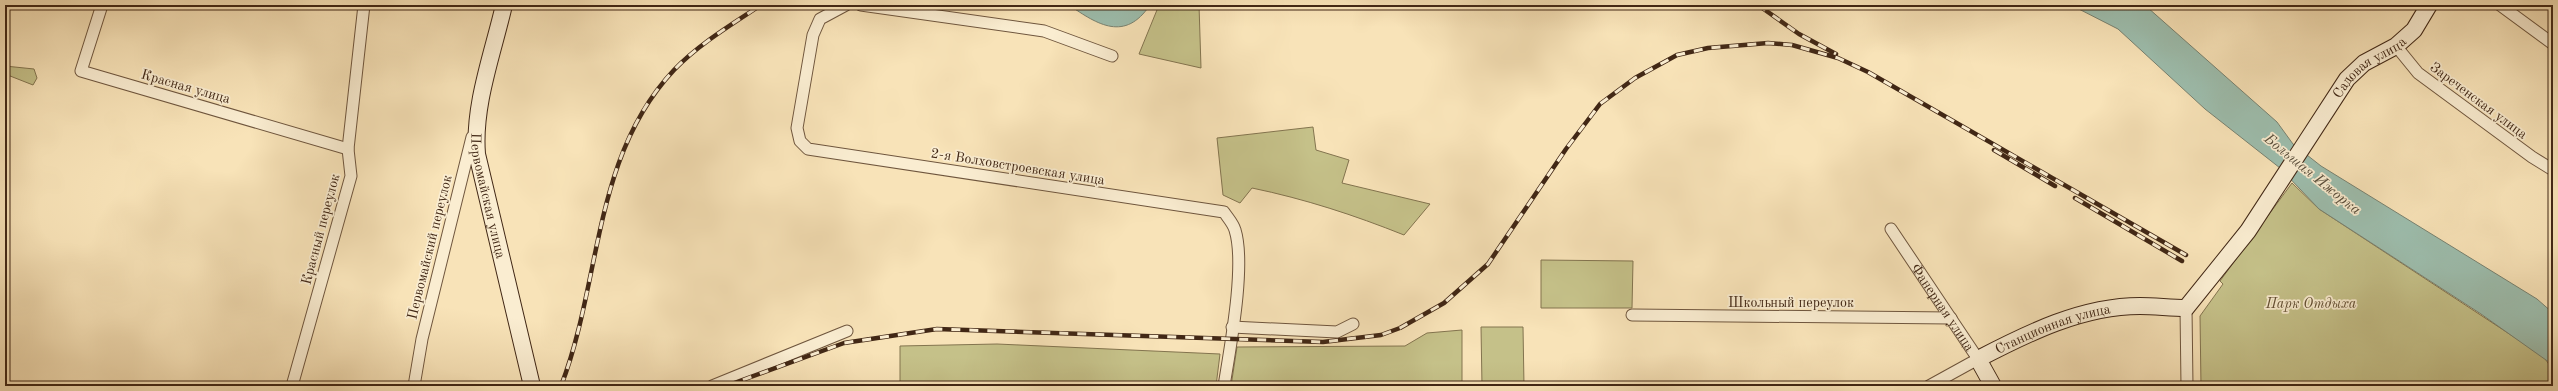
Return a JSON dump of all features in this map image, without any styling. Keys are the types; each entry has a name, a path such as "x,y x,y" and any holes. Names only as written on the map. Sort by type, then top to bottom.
{"street":[{"name":"Красная улица","path":"102,5 81,71 348,149"},
{"name":"Красный переулок","path":"292,386 351,176 348,149 364,5"},
{"name":"Первомайская улица","path":"504,5 478,116 477,154 532,386"},
{"name":"2-я Волховстроевская улица","path":"846,5 820,19 813,35 797,128 800,141 808,149 1224,212 1235,229 1238,253 1232,328"},
{"path":"861,5 1044,31 1112,56"},
{"name":"Садовая улица","path":"2186,308 2229,256 2314,132 2347,79 2364,63 2396,46 2414,30 2429,5"},
{"path":"2500,5 2553,44"},
{"name":"Зареченская улица","path":"2396,46 2418,73 2532,157 2553,170"},
{"name":"Первомайский переулок","path":"414,386 422,339 478,116"},
{"name":"Фанерная улица","path":"1891,230 1978,359 1993,386"},
{"name":"Станционная улица","path":"1929,386 1978,359 2039,329 2098,310 2140,306 2186,308"},
{"path":"2186,308 2187,386"},
{"name":"Школьный переулок","path":"1632,315 1951,318"},
{"path":"1224,386 1232,328 1337,332 1353,324"},
{"path":"712,386 847,331"}],"green space":[{"path":"1159,5 1199,5 1201,68 1139,54"},
{"path":"5,66 34,69 37,78 33,85 5,74"},
{"path":"1313,127 1316,150 1349,160 1342,183 1430,204 1404,235 1329,208 1252,188 1240,203 1223,195 1217,138"},
{"name":"Парк Отдыха","path":"2292,183 2319,209 2543,356 2553,370 2553,386 2201,386 2200,316 2223,284 2220,281"},
{"path":"1541,260 1633,261 1632,308 1541,308"},
{"path":"1481,327 1523,327 1524,386 1482,386"},
{"path":"1462,330 1462,386 1231,386 1237,347 1405,346 1427,333"},
{"path":"997,344 1220,354 1216,386 900,386 900,346"}],"water":[{"path":"1069,5 1150,5 1141,16 1131,23 1121,27 1101,24 1090,19"},
{"name":"Большая Ижорка","path":"2071,5 2147,7 2277,122 2293,144 2321,166 2537,299 2553,313 2553,365 2481,314 2319,209 2280,168 2205,109 2118,29"}],"railway":[{"path":"561,386 574,346 602,221 613,180 628,141 647,104 674,70 694,52 761,5"},
{"path":"1758,5 1799,34 1836,54"},
{"path":"726,386 844,343 937,329 1323,342 1381,335 1400,328 1444,303 1488,264 1566,149 1600,104 1635,78 1677,55 1708,48 1768,43 1792,45 1838,58 1868,72 2186,255"},
{"path":"1994,150 2055,186"},
{"path":"2075,198 2182,261"}]}
